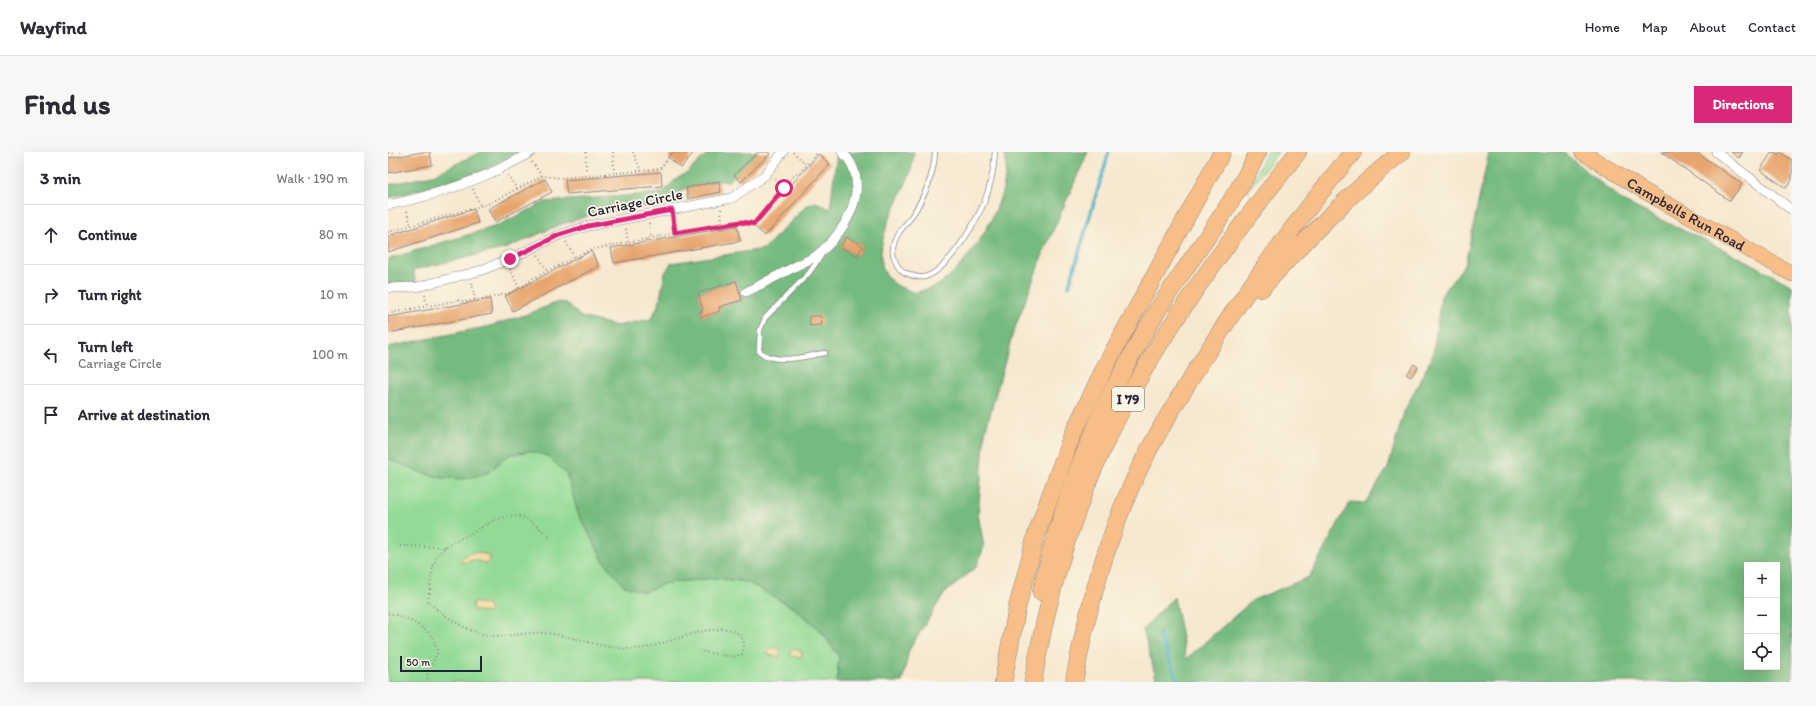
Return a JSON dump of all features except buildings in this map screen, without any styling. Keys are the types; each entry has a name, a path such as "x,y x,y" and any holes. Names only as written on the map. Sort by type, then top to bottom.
{"highway":[{"path":"1003,682 1017,608 1028,563 1048,500 1071,438 1106,363 1222,152"},
{"path":"1031,682 1036,617 1046,566 1065,506 1088,445 1104,409 1139,342 1173,286 1239,187 1258,152"},
{"name":"I 79","path":"1031,682 1059,566 1087,485 1123,408 1168,330 1214,264 1298,152"},
{"path":"1074,682 1098,574 1125,500 1162,425 1214,341 1278,249 1353,152"},
{"path":"1214,341 1324,220 1356,190 1402,152"}],"main road":[{"name":"Campbells Run Road","path":"1582,152 1650,195 1792,274"}],"street":[{"name":"Carriage Circle","path":"388,288 417,287 470,274 510,259 559,235 588,226 732,198 764,175 782,152"},
{"path":"746,292 817,255 840,230 852,211 856,199 857,185 854,165 842,152"},
{"path":"1716,152 1792,210"},
{"path":"388,206 470,181 503,167 528,153"}],"lane":[{"path":"935,152 931,178 921,202 901,229 893,249 895,261 902,271 912,276 924,277 934,272 945,263 969,232 983,205 994,162 995,152"},
{"path":"825,353 780,359 769,358 759,351 759,344 760,330 765,318 809,273 830,242"}],"path":[{"path":"388,153 396,152"},
{"path":"586,152 586,176"},
{"path":"613,152 614,172"},
{"path":"633,152 641,171"},
{"path":"388,232 488,204 542,176 563,178 614,172 660,169 672,152"},
{"path":"793,152 807,165"},
{"path":"388,315 395,312 460,300 465,302 498,297 519,288 547,271 590,250 651,237 741,222 754,224 784,188 818,152"},
{"path":"528,153 542,176"},
{"path":"503,167 517,190"},
{"path":"470,181 481,206"},
{"path":"781,184 784,188"},
{"path":"405,202 411,226"},
{"path":"672,210 675,233"},
{"path":"648,214 651,237"},
{"path":"570,250 575,258"},
{"path":"543,264 547,271"},
{"path":"470,274 475,300"},
{"path":"515,279 519,288"},
{"path":"549,537 532,521 521,517 503,516 446,547 437,556 428,602 441,613 476,633 492,636 540,633 566,635 612,648 634,649 658,645 697,631 725,628 737,632 745,640 745,647 742,654 733,657 699,651"},
{"path":"400,546 446,547"},
{"path":"388,613 395,614 414,622 431,636 438,652 427,673 428,682"}],"green space":[{"path":"481,152 519,152 489,168 456,180 388,198 388,185 433,175"},
{"path":"709,152 758,152 729,181 719,181 686,188 681,191 681,201 591,215 559,225 507,248 413,270 417,287 388,284 388,259 497,226 545,202 662,193 676,179 687,173"},
{"path":"837,152 914,152 910,173 885,232 881,261 885,274 895,284 915,293 933,288 951,275 977,244 997,206 1004,187 1006,168 1004,152 1088,152 1044,251 1012,336 985,432 978,514 984,547 976,567 944,594 909,650 902,682 837,682 839,656 820,630 794,608 747,582 716,578 666,583 644,592 624,586 604,562 578,513 567,475 548,456 530,451 509,455 487,473 464,479 442,478 416,471 388,458 388,347 490,326 525,315 558,302 566,303 581,317 617,326 651,319 659,304 665,273 671,263 764,249 806,206 816,202 830,209","holes":["846,237 863,246 857,256 841,247","736,281 742,300 719,307 720,312 702,317 700,311 703,310 698,293"]},
{"path":"1267,152 1278,152 1247,192"},
{"path":"1489,152 1563,152 1624,202 1749,262 1792,286 1792,682 1157,682 1143,629 1174,597 1186,659 1253,600 1309,577 1350,502 1365,503 1388,468 1404,412 1433,355 1441,296 1465,264"},
{"path":"530,451 548,456 567,475 578,513 644,592 666,583 716,578 747,582 794,608 820,630 839,656 837,682 388,682 388,458 416,471 487,473 509,455"}],"sand":[{"path":"475,552 489,555 490,560 486,564 475,560 461,563 461,559 467,554"},
{"path":"473,602 487,605 490,610 488,613 472,610"},
{"path":"770,648 780,648 780,657 769,655 767,652"},
{"path":"793,648 802,652 801,657 790,656"}],"waterway":[{"path":"1069,286 1109,152"},
{"path":"1159,634 1178,682"}],"route":[{"path":"510,259 559,235 588,226 672,210 675,233 741,222 754,224 784,188"}]}
